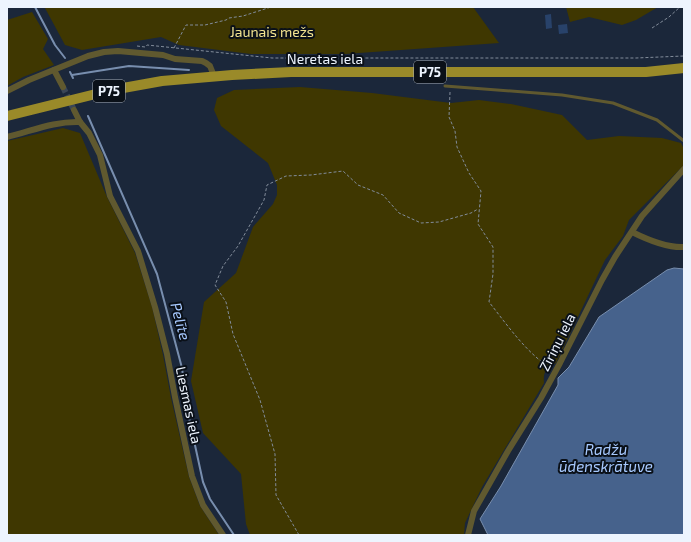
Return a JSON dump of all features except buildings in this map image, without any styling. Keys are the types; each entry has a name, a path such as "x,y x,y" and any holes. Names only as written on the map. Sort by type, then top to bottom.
{"main road":[{"name":"Neretas iela","path":"646,72 684,68"},
{"name":"Neretas iela","path":"7,116 112,90 162,81 214,76 291,72 646,72 684,75"}],"street":[{"path":"7,91 29,80 88,56 104,52 118,51 163,55 175,59 202,61 210,66 214,76"},
{"path":"54,70 63,87"},
{"name":"Liesmas iela","path":"74,110 80,122 89,133 100,155 110,196 138,251 155,306 167,354 192,476 203,505 223,535"},
{"path":"7,137 47,125 80,122"},
{"name":"Zīriņu iela","path":"469,534 474,511 555,372 615,257 642,216 684,169"},
{"path":"632,232 647,239 678,247 684,247"}],"lane":[{"path":"445,86 562,95 613,103 657,120 684,141"}],"path":[{"path":"174,48 186,25 205,25 229,18 243,16 271,7"},
{"path":"652,28 669,18 680,7"},
{"path":"137,46 147,45 272,58 636,58 684,56"},
{"path":"450,91 449,117 455,131 457,147 469,174 480,191 478,224 493,247 493,274 489,302 519,340 543,363 555,372"},
{"path":"299,535 276,495 275,454 260,400 233,334 226,302 215,285 222,266 238,246 264,200 267,185 286,176 343,171 358,185 383,195 399,213 421,223 439,222 467,214 478,209"}],"green space":[{"name":"Jaunais mežs","path":"473,7 499,43 345,54 251,54 179,45 161,37 82,50 65,45 45,8"},
{"path":"566,7 658,7 636,20 622,25 589,17 570,22"},
{"path":"32,12 48,39 43,49 54,65 23,77 7,86 7,20"},
{"path":"300,87 372,93 451,103 479,100 511,104 562,115 587,140 619,136 662,138 681,143 684,149 684,165 629,220 623,236 605,260 556,363 546,371 544,383 482,487 465,523 464,535 250,535 246,524 241,474 203,433 191,381 204,302 236,273 253,227 273,204 277,195 277,185 268,163 221,126 214,110 217,98 234,90"},
{"path":"63,128 80,133 107,197 135,253 152,307 189,477 200,506 219,535 7,535 7,141"}],"water":[{"name":"Radžu ūdenskrātuve","path":"674,268 684,269 684,535 488,535 480,519 501,486 558,385 558,378 569,367 599,317 667,270"}],"waterway":[{"name":"Pelīte","path":"35,7 55,45 65,58"},
{"path":"72,75 129,66 189,70"},
{"name":"Pelīte","path":"70,72 73,78"},
{"name":"Pelīte","path":"88,116 157,274 182,368 188,413 203,482 210,499 234,535"}],"tunnel":[{"path":"63,87 74,110"}]}
